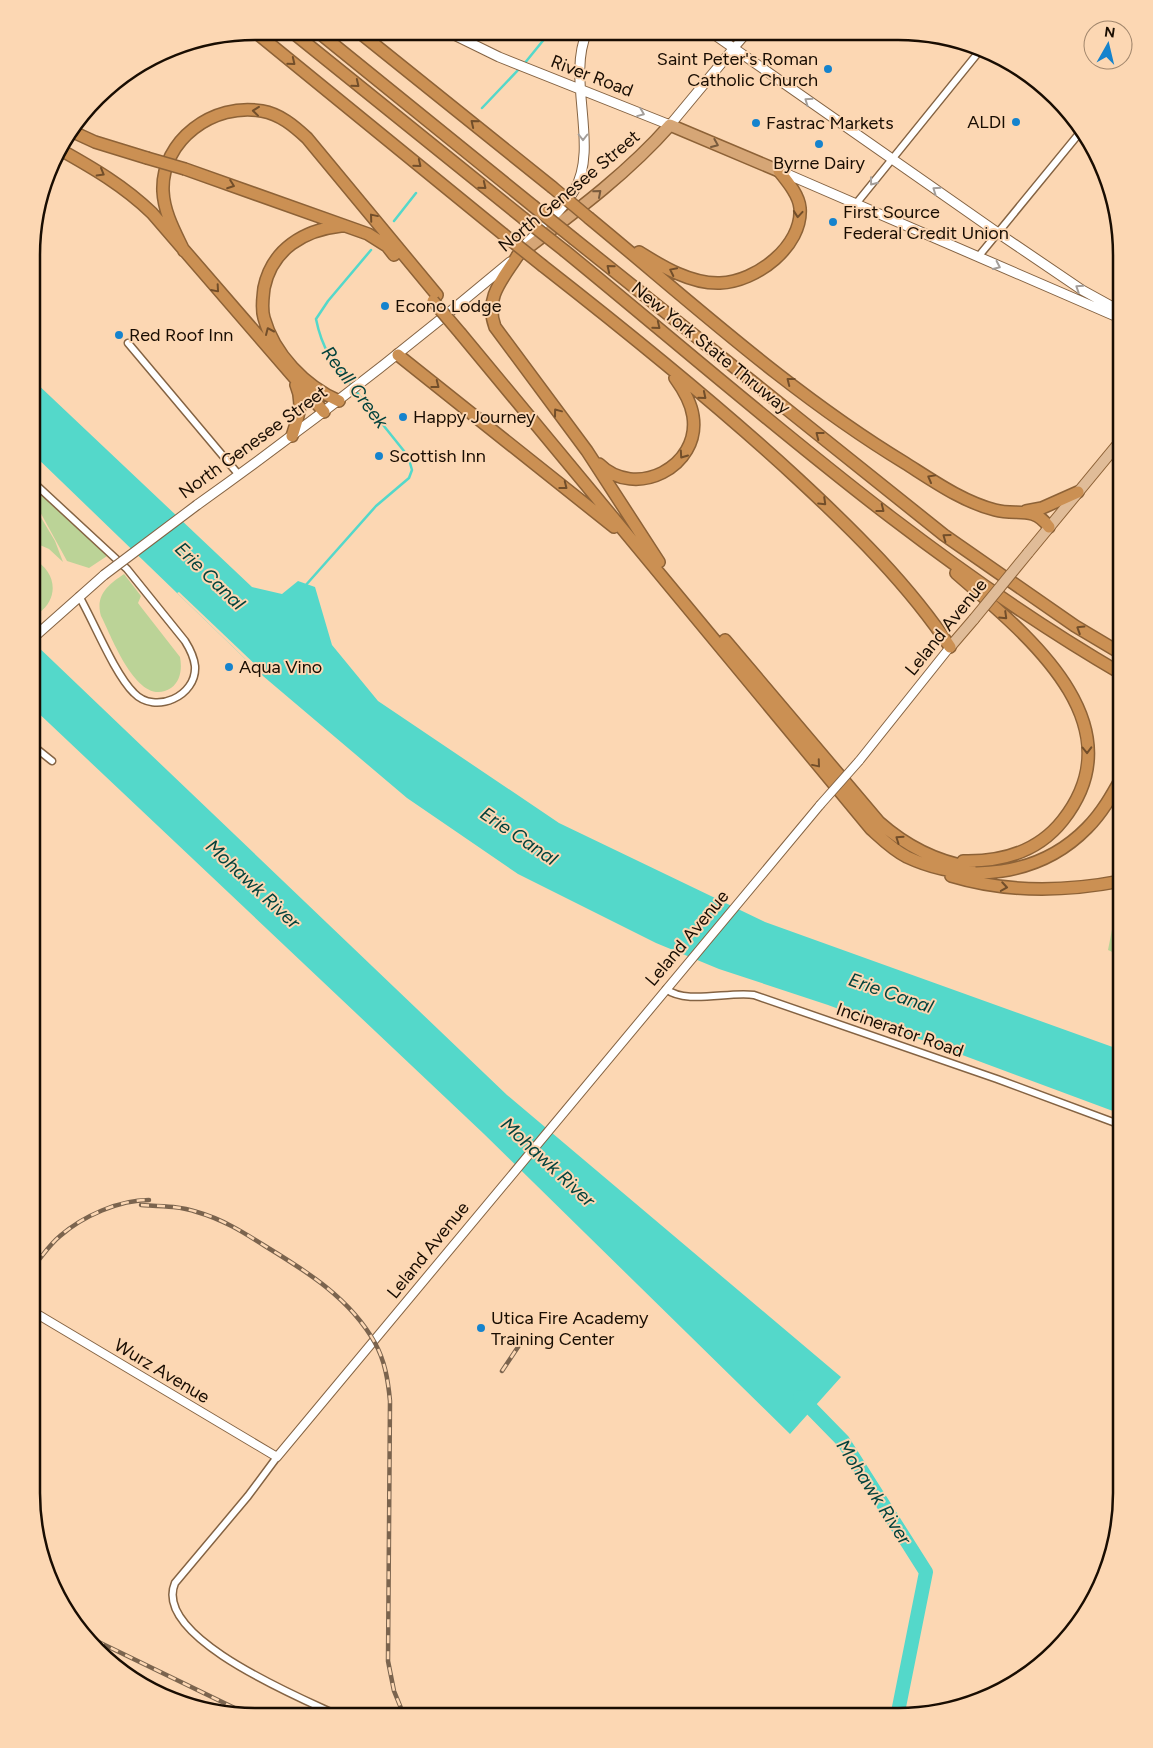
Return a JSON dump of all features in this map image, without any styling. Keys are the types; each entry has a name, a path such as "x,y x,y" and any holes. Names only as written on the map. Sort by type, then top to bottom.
{"highway":[{"path":"265,40 749,433 836,514 899,583 950,647"},
{"name":"New York State Thruway","path":"302,40 902,526 1025,615 1113,669"},
{"name":"New York State Thruway","path":"328,40 944,535 1075,626 1113,649"},
{"path":"370,40 738,341 828,411 876,445 925,475 984,506 1004,512 1025,512 1042,508 1078,492"},
{"path":"184,252 165,209 164,177 170,158 189,132 207,118 226,111 262,111 276,115 294,126 307,138 641,551 870,829 905,856 939,872 968,882 1018,889 1053,890 1113,882"},
{"path":"606,232 656,262 699,281 721,283 753,275 769,265 783,251 798,222 800,209 798,200 779,171 670,125"},
{"name":"North Genesee Street","path":"518,255 594,197 657,140 670,125"},
{"path":"77,134 95,142 185,169 368,234 387,246 435,298"},
{"path":"66,153 132,194 152,213 295,381 324,412"},
{"path":"343,398 321,393 308,384 294,368 270,335 264,316 262,299 269,271 275,258 284,249 312,231 344,226"},
{"path":"518,255 494,292 491,303 491,316 503,339 587,451 659,562"},
{"path":"462,331 879,822 897,839 942,861 969,867 991,867 1020,861 1053,847 1073,833 1093,813 1113,781"},
{"path":"398,355 609,522 641,551"},
{"path":"587,451 611,473 644,480 670,470 682,459 689,447 694,418 691,405 665,364"},
{"path":"292,436 301,396 295,381"},
{"path":"1025,512 1040,516 1049,527"},
{"path":"902,526 1002,614 1037,648 1076,700 1086,730 1088,758 1082,788 1071,810 1060,824 1038,843 1005,859 984,862 942,861"},
{"path":"924,864 949,871 978,874 1024,866 1069,844 1087,828 1104,808 1113,792"}],"main road":[{"path":"508,264 575,191 583,155 580,59 585,40"},
{"path":"722,40 891,160 1082,290 1113,307"},
{"name":"River Road","path":"465,41 515,64 670,125"},
{"name":"North Genesee Street","path":"670,125 734,48"},
{"path":"779,171 1113,315"},
{"name":"North Genesee Street","path":"40,631 104,575 343,398 398,355 518,255"},
{"name":"Leland Avenue","path":"950,647 1113,450"}],"street":[{"path":"734,48 741,40"},
{"path":"856,205 977,54"},
{"path":"978,258 1077,136"},
{"path":"128,343 239,475"},
{"path":"40,488 127,569 185,641 192,653 195,667 193,678 186,690 170,701 148,702 133,693 120,674 79,596"},
{"name":"Leland Avenue","path":"277,1457 820,805 859,762 950,647"},
{"path":"40,751 52,761"},
{"name":"Incinerator Road","path":"666,989 674,995 684,996 754,995 1113,1122"},
{"name":"Wurz Avenue","path":"40,1316 277,1457"},
{"path":"277,1457 248,1496 175,1583 171,1600 179,1617 207,1645 232,1663 323,1708"}],"green space":[{"path":"40,494 107,556 89,568 67,561 40,512"},
{"path":"40,516 55,541 63,562 49,549 40,545"},
{"path":"40,563 51,577 52,592 46,607 40,612"},
{"path":"124,574 141,596 138,603 180,657 180,674 177,682 171,688 159,692 148,689 137,680 119,654 101,616 101,596 113,582"},
{"path":"1113,924 1113,952 1108,950"}],"water":[{"name":"Erie Canal","path":"40,387 252,587 282,594 298,581 315,587 332,645 378,701 559,823 765,922 1113,1047 1113,1111 828,1005 719,969 656,943 518,874 407,798 263,676 40,461"},
{"path":"40,649 507,1095 841,1377 790,1434 484,1134 40,715"}],"pier":[{"path":"179,592 263,672 261,674 177,593"}],"waterway":[{"name":"Reall Creek","path":"524,64 544,40"},
{"name":"Reall Creek","path":"482,108 520,68"},
{"name":"Reall Creek","path":"394,221 416,193"},
{"name":"Reall Creek","path":"352,386 329,355 321,339 316,319 328,301 371,250"},
{"name":"Reall Creek","path":"305,586 376,506 409,478 412,470 408,456 355,390"},
{"name":"Mohawk River","path":"800,1397 843,1441 926,1572 899,1708"}],"railway":[{"path":"40,1258 69,1229 90,1216 114,1206 149,1200"},
{"path":"141,1205 190,1210 215,1218 249,1236 296,1265 326,1287 353,1312 375,1343 386,1371 390,1401 388,1661 394,1691 401,1708"},
{"path":"502,1371 522,1341"},
{"path":"101,1643 232,1707"}],"place":[{"name":"Saint Peter's Roman Catholic Church","path":"828,69"},
{"name":"ALDI","path":"1016,122"},
{"name":"Fastrac Markets","path":"756,123"},
{"name":"Byrne Dairy","path":"819,144"},
{"name":"First Source Federal Credit Union","path":"833,222"},
{"name":"Econo Lodge","path":"385,306"},
{"name":"Red Roof Inn","path":"119,335"},
{"name":"Happy Journey","path":"403,417"},
{"name":"Scottish Inn","path":"379,456"},
{"name":"Aqua Vino","path":"229,667"},
{"name":"Utica Fire Academy Training Center","path":"481,1328"}]}
